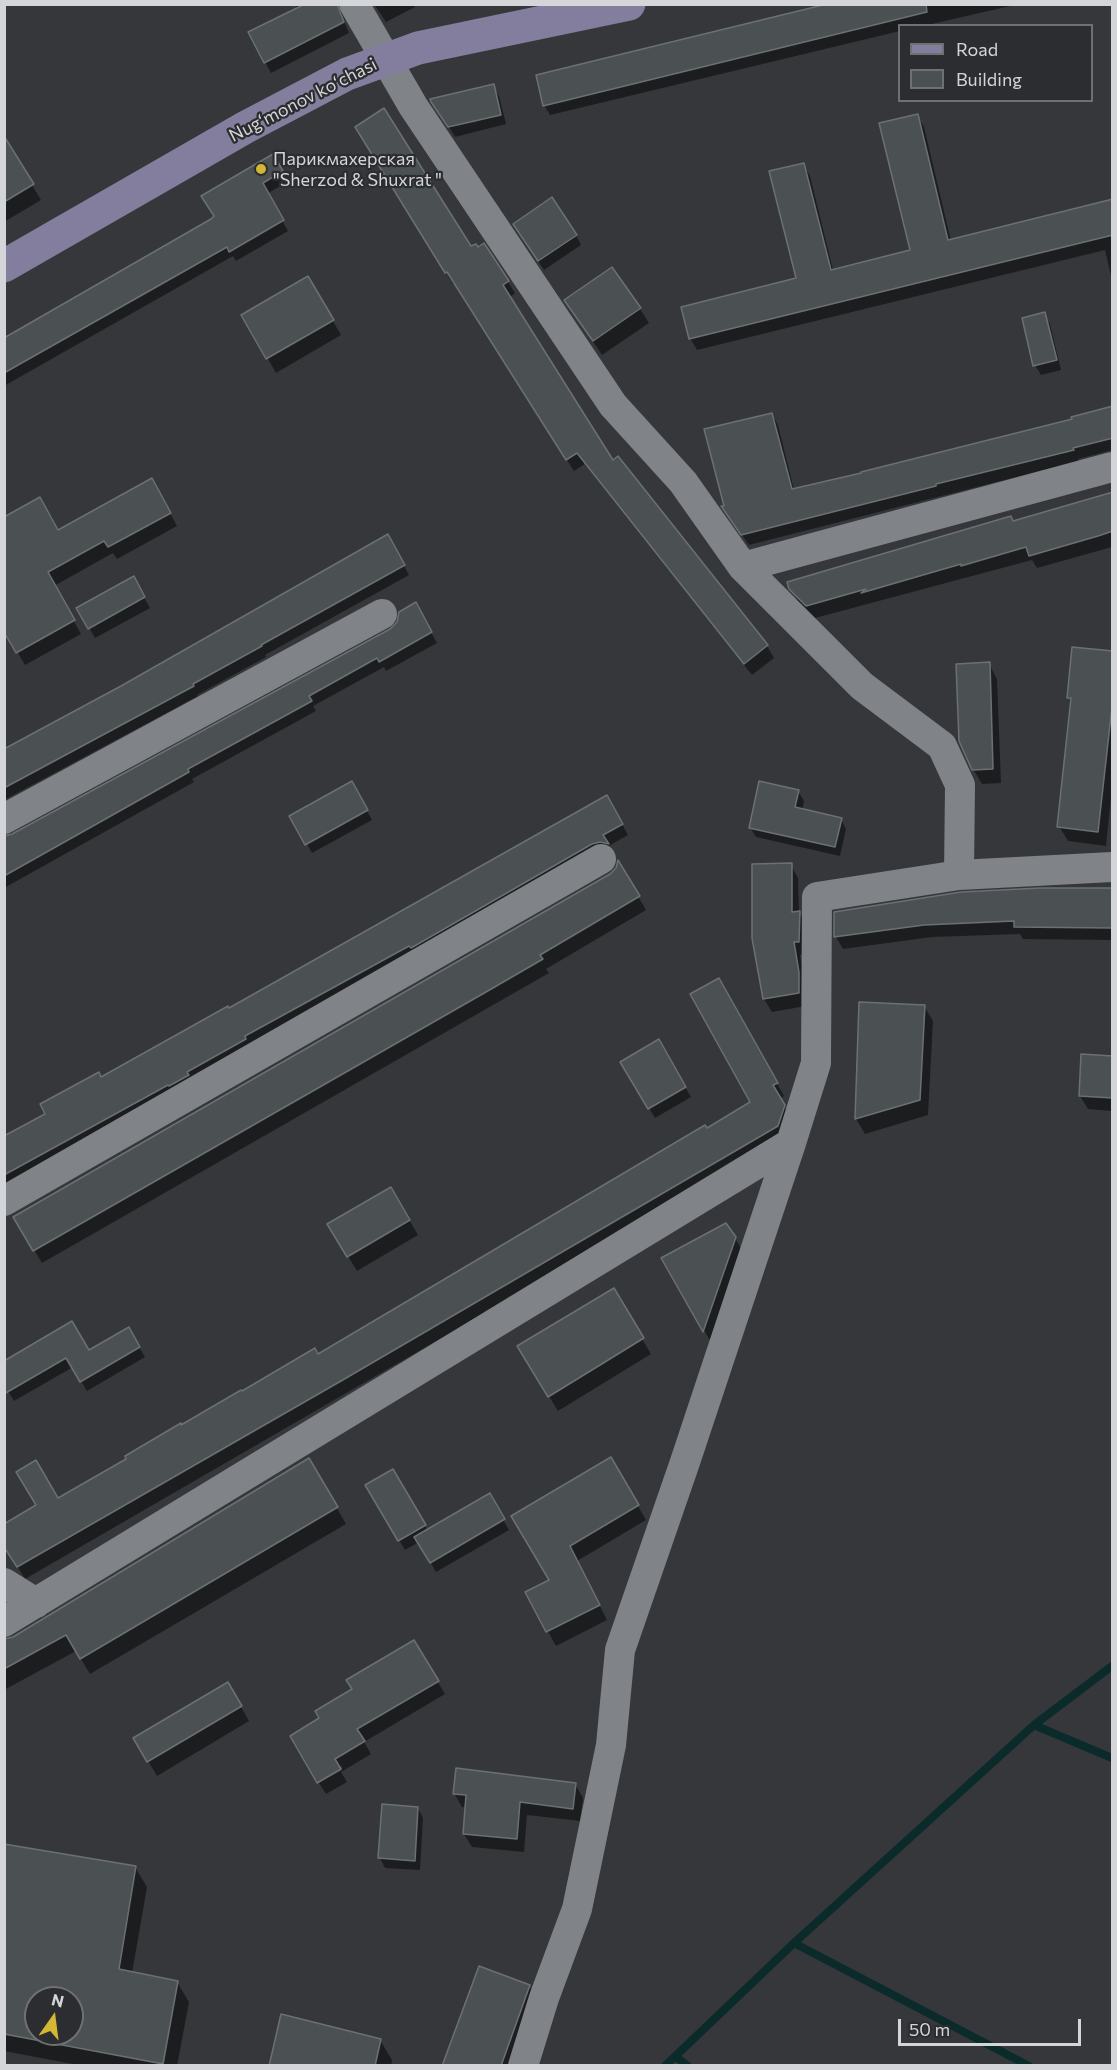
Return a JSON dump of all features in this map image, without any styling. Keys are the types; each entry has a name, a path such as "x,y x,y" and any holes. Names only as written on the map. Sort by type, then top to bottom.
{"main road":[{"name":"Nugʻmonov koʻchasi","path":"4,266 311,91 347,74 418,48 629,4"}],"street":[{"path":"354,4 420,116 613,405 684,482 743,567 862,686 942,746 960,785 959,875"},
{"path":"743,567 1113,467"},
{"path":"4,819 382,614"},
{"path":"4,1201 601,859"},
{"path":"522,2066 577,1909 611,1745 620,1650 689,1451 816,1063 817,897 959,875 1113,867"},
{"path":"4,1622 791,1143"},
{"path":"4,1583 36,1603"}],"building":[{"path":"305,4 337,4 344,22 264,63 248,32"},
{"path":"827,4 926,4 927,12 543,106 536,75"},
{"path":"494,84 501,115 448,127 430,99"},
{"path":"384,108 471,246 476,244 478,247 484,243 509,281 503,285 613,460 618,456 768,645 744,664 577,453 566,460 447,272 445,273 355,127"},
{"path":"918,114 948,240 1113,199 1113,235 689,339 681,307 796,278 769,171 804,163 831,270 910,250 879,123"},
{"path":"4,136 34,184 4,202"},
{"path":"273,154 283,171 263,183 284,220 229,252 227,247 4,373 4,338 211,219 214,216 201,196"},
{"path":"552,197 577,235 538,261 513,224"},
{"path":"612,267 641,308 593,341 564,300"},
{"path":"308,276 334,320 266,359 241,315"},
{"path":"1045,312 1057,360 1033,366 1022,318"},
{"path":"1113,406 1113,438 741,535 721,506 724,506 704,429 772,413 792,489 1072,419 1071,417"},
{"path":"152,478 171,513 108,547 104,541 48,572 75,620 16,653 4,632 4,517 40,497 58,530"},
{"path":"1113,492 1113,531 1098,536 1029,556 1026,547 806,606 789,589 787,582 1011,516 1013,521"},
{"path":"388,534 405,565 261,645 193,684 194,686 4,788 4,749 121,686"},
{"path":"134,576 145,597 88,629 76,608"},
{"path":"416,602 432,632 379,662 377,658 309,696 312,701 188,769 189,772 4,876 4,836 12,834 390,629 397,622 399,612"},
{"path":"1072,647 1113,651 1113,698 1098,832 1057,827 1071,698 1067,698"},
{"path":"990,662 993,769 972,770 959,741 956,664"},
{"path":"352,781 368,810 305,845 289,816"},
{"path":"759,781 799,790 795,807 842,818 835,847 749,828"},
{"path":"607,795 623,824 603,835 609,844 600,842 592,844 411,948 409,946 245,1036 246,1039 187,1072 189,1075 4,1175 4,1136 45,1114 40,1104 99,1072 101,1077 228,1006 229,1008"},
{"path":"618,860 640,896 540,955 543,959 33,1251 13,1217 610,874 616,868"},
{"path":"792,863 792,912 800,911 799,942 794,942 799,972 799,993 763,999 752,938 752,864"},
{"path":"1040,888 1113,888 1113,928 1014,927 1014,921 924,925 834,937 834,912 961,892"},
{"path":"719,978 778,1083 773,1085 785,1105 778,1126 17,1567 4,1547 4,1524 36,1505 16,1472 36,1460 58,1498 126,1459 125,1456 181,1423 181,1425 315,1348 318,1354 705,1125 707,1128 750,1102 690,994"},
{"path":"859,1002 925,1005 920,1100 855,1119"},
{"path":"659,1039 686,1087 648,1109 620,1062"},
{"path":"1081,1054 1113,1056 1113,1098 1079,1096"},
{"path":"391,1187 410,1220 347,1257 327,1224"},
{"path":"726,1223 736,1237 703,1332 661,1258"},
{"path":"614,1288 644,1338 548,1397 517,1346"},
{"path":"72,1321 89,1350 129,1327 140,1347 80,1382 66,1358 4,1394 4,1361"},
{"path":"611,1457 639,1505 570,1546 600,1605 546,1632 525,1592 549,1580 511,1516"},
{"path":"309,1458 338,1507 80,1659 66,1635 4,1669 4,1639 13,1637"},
{"path":"393,1469 426,1525 398,1541 365,1485"},
{"path":"490,1493 505,1519 430,1563 414,1537"},
{"path":"414,1640 439,1681 357,1729 365,1741 335,1759 341,1769 317,1783 290,1736 319,1718 315,1711 352,1689 346,1680"},
{"path":"228,1682 242,1706 147,1762 133,1738"},
{"path":"456,1768 576,1783 573,1809 520,1802 517,1839 463,1834 466,1795 453,1794"},
{"path":"382,1804 418,1807 415,1861 378,1858"},
{"path":"4,1844 136,1866 119,1969 178,1981 163,2064 68,2046 84,2046 84,1986 24,1986 24,2038 4,2034"},
{"path":"479,1966 530,1985 501,2066 442,2066"},
{"path":"281,2014 381,2039 375,2066 269,2066"}],"waterway":[{"path":"665,2066 794,1943 1034,1725 1112,1666"},
{"path":"1034,1725 1112,1758"},
{"path":"794,1943 1029,2066"},
{"path":"676,2057 688,2066"}],"place":[{"name":"Парикмахерская \"Sherzod & Shuxrat \"","path":"261,169"}]}
